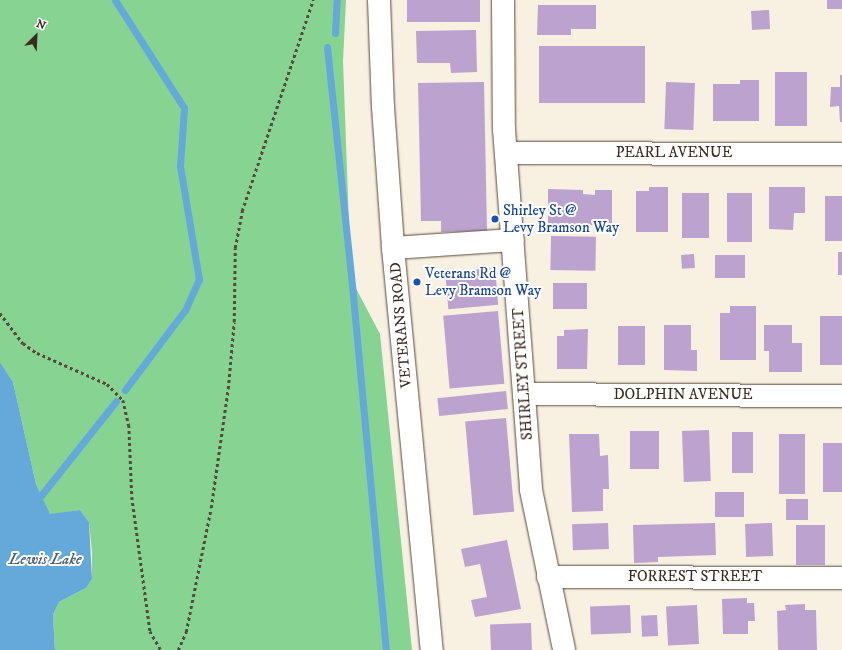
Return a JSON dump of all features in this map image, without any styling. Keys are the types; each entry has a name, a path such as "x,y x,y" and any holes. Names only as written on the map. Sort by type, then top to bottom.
{"street":[{"name":"VETERANS ROAD","path":"379,0 383,107 393,248 432,650"},
{"name":"SHIRLEY STREET","path":"503,0 506,152 533,504 564,650"},
{"name":"PEARL AVENUE","path":"506,152 842,154"},
{"path":"393,248 512,240"},
{"name":"DOLPHIN AVENUE","path":"524,394 842,396"},
{"name":"FORREST STREET","path":"548,577 842,578"}],"path":[{"path":"178,650 186,632 211,508 228,389 234,322 235,248 242,211 313,0"},
{"path":"0,313 22,342 37,353 107,384 123,400 129,425 132,497 150,631 161,650"}],"green space":[{"path":"0,0 346,0 343,61 351,279 380,334 412,650 55,650 53,615 59,602 86,588 92,579 92,552 89,522 80,510 50,515 36,484 13,382 0,362"}],"water":[{"name":"Lewis Lake","path":"0,362 13,382 36,484 50,514 80,510 89,522 92,579 86,588 59,602 53,615 55,650 0,650"}],"building":[{"path":"407,0 480,0 480,22 407,22"},
{"path":"827,0 842,0 842,9 827,9"},
{"path":"538,5 596,5 596,29 571,29 571,35 537,35"},
{"path":"769,10 770,29 752,30 751,11"},
{"path":"476,30 477,72 451,73 450,63 417,63 416,31"},
{"path":"539,46 645,46 645,103 539,103"},
{"path":"775,72 807,72 807,126 775,126"},
{"path":"840,75 842,75 842,122 840,122 839,106 830,107 831,87 840,87"},
{"path":"740,80 759,80 759,121 713,121 713,84 740,84"},
{"path":"484,82 487,231 441,232 441,221 421,221 418,83"},
{"path":"666,82 695,83 693,130 664,129"},
{"path":"649,187 668,187 668,232 636,232 636,191 649,191"},
{"path":"769,187 805,187 805,213 794,213 793,230 769,229"},
{"path":"548,189 583,190 583,194 595,195 595,190 612,190 612,225 548,225"},
{"path":"682,193 709,193 709,238 682,238"},
{"path":"727,193 752,193 752,242 727,242"},
{"path":"825,196 842,196 842,241 825,241"},
{"path":"551,236 596,237 595,271 550,270"},
{"path":"838,252 842,252 842,275 838,275"},
{"path":"694,254 695,268 682,269 681,255"},
{"path":"715,255 745,255 745,278 715,278"},
{"path":"495,268 498,305 448,309 445,272"},
{"path":"553,283 587,283 587,309 553,309"},
{"path":"730,306 756,306 756,360 720,360 720,313 730,313"},
{"path":"498,311 504,384 450,389 443,316"},
{"path":"820,316 842,316 842,365 820,365"},
{"path":"664,325 691,325 691,350 697,350 697,371 664,370"},
{"path":"764,325 792,325 792,343 802,343 802,372 769,372 769,351 764,351"},
{"path":"618,326 645,326 645,365 618,365"},
{"path":"588,329 587,369 557,369 557,336 564,336 564,330"},
{"path":"506,391 508,409 439,416 437,398"},
{"path":"506,418 514,512 473,515 465,422"},
{"path":"709,430 711,481 684,482 682,431"},
{"path":"630,431 659,431 659,469 630,469"},
{"path":"732,432 753,432 753,473 732,473"},
{"path":"569,434 599,434 600,456 608,455 609,489 603,489 603,511 572,512"},
{"path":"779,434 805,434 805,494 779,494"},
{"path":"823,443 842,443 842,492 823,492"},
{"path":"715,492 744,492 744,517 715,517"},
{"path":"786,499 808,499 808,520 786,520"},
{"path":"608,523 609,549 573,550 572,524"},
{"path":"715,523 716,555 658,557 658,562 634,563 633,525"},
{"path":"772,523 773,556 746,557 745,524"},
{"path":"796,525 825,525 825,565 796,565"},
{"path":"507,540 521,609 475,617 471,600 487,597 480,564 465,567 461,549"},
{"path":"747,598 747,603 754,603 755,621 748,621 748,634 723,634 722,599"},
{"path":"805,604 805,610 816,610 817,650 778,650 777,611 786,610 785,605"},
{"path":"630,605 631,633 591,634 590,606"},
{"path":"697,605 699,644 668,646 666,607"},
{"path":"657,615 658,636 642,637 641,616"},
{"path":"531,623 532,650 491,650 490,624"}],"waterway":[{"path":"115,0 184,108 180,166 199,279 185,310 125,390"},
{"path":"335,33 337,0"},
{"path":"327,47 353,296 386,650"},
{"path":"35,503 116,401"}],"place":[{"name":"Shirley St @ Levy Bramson Way","path":"495,219"},
{"name":"Veterans Rd @ Levy Bramson Way","path":"417,282"}]}
